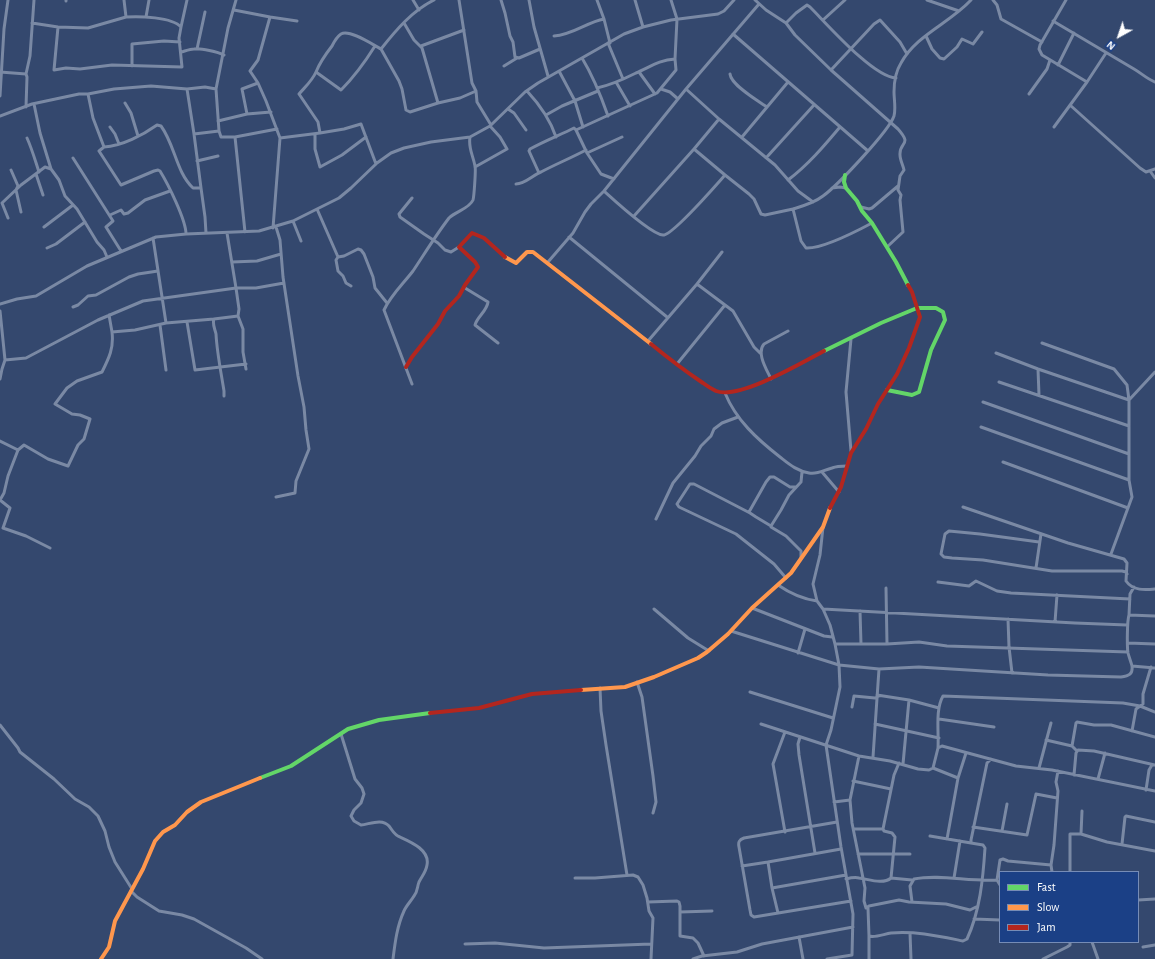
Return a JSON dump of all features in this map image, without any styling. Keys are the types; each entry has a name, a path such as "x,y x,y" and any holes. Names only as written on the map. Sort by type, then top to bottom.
{"street":[{"path":"0,96 0,72 8,0"},
{"path":"26,107 26,74 30,56 34,0"},
{"path":"124,0 126,17"},
{"path":"146,17 149,0"},
{"path":"58,27 54,70 66,68 80,69 112,65 182,67 180,42 181,27 187,1 182,0"},
{"path":"236,0 228,28 216,89 219,131 221,138 277,130"},
{"path":"413,0 419,10"},
{"path":"381,49 404,23 423,6 434,0"},
{"path":"459,0 472,83 476,91 477,102 491,126 507,148 505,151 476,167"},
{"path":"501,0 510,36 513,42 515,57 517,58"},
{"path":"529,0 534,27 548,76"},
{"path":"597,0 604,19 609,43 623,79"},
{"path":"635,0 642,27"},
{"path":"538,173 529,151 530,148 574,128 576,130 608,116 661,90 676,70 675,59 677,19 671,0"},
{"path":"0,304 36,296 87,266 153,238 186,234 245,232 274,228 293,222 345,193 376,164 391,153 404,148 437,141 470,137 491,126 527,91 548,76 624,34 642,27 677,19 718,14 734,0"},
{"path":"755,0 766,10 786,23 795,35 831,70 898,129 905,138 900,154 904,170 900,176 898,186 898,190 901,195 900,200 903,232 887,247"},
{"path":"823,20 845,0"},
{"path":"927,0 959,11"},
{"path":"694,149 749,194 754,199 762,214 765,215 793,209 813,202 825,195 845,175 868,151 891,123 894,113 894,93 899,65 907,54 917,42 959,11 971,0"},
{"path":"993,0 1001,19 1042,42"},
{"path":"1066,0 1040,45 1040,52 1042,55 1087,82"},
{"path":"548,262 569,237 585,212 614,179 686,89 759,4"},
{"path":"786,23 796,13 807,6 851,49 885,76 896,78"},
{"path":"234,10 270,17 297,20"},
{"path":"196,49 205,12"},
{"path":"32,23 58,27 88,28 126,17 146,17 169,21 181,27"},
{"path":"270,17 258,60 250,71 258,83 271,112 280,138 274,228 280,240 284,283 304,407 309,449 296,481 295,493 276,496"},
{"path":"554,36 563,36 582,29 596,21 604,19"},
{"path":"831,70 874,24 880,20 900,42 907,54"},
{"path":"1054,21 1155,82"},
{"path":"404,23 414,40 422,48 438,102"},
{"path":"421,46 464,30"},
{"path":"926,36 932,48 940,58 944,59 957,47 962,39 973,44 982,32"},
{"path":"320,133 318,122 299,94 313,79 320,62 340,34 346,33 355,35 381,49 399,81 406,110 410,112 438,102 460,98 476,91"},
{"path":"1058,64 1074,33"},
{"path":"733,34 868,151"},
{"path":"132,66 132,44 164,41 180,42"},
{"path":"316,72 341,90 365,63 375,46"},
{"path":"181,52 196,49 215,51 224,54"},
{"path":"504,66 517,58 540,49"},
{"path":"1054,127 1106,53"},
{"path":"582,58 594,80 608,116"},
{"path":"546,115 658,62 675,59"},
{"path":"1029,94 1047,69 1050,60"},
{"path":"559,71 575,101 583,127"},
{"path":"0,72 26,74"},
{"path":"639,72 655,94"},
{"path":"730,74 734,84 768,107"},
{"path":"616,82 630,106"},
{"path":"742,137 788,82"},
{"path":"247,114 242,89 258,83"},
{"path":"0,116 34,104 79,94 88,94 114,89 146,86 187,88 205,87 216,89"},
{"path":"187,88 206,233"},
{"path":"686,89 766,158 798,191 813,202"},
{"path":"661,90 670,92 678,99"},
{"path":"527,91 546,115 556,137"},
{"path":"88,94 93,118 104,147"},
{"path":"125,103 131,113 138,136"},
{"path":"34,104 40,133 51,169 59,180 65,196 77,209 107,257"},
{"path":"766,158 814,105"},
{"path":"1070,105 1140,168 1146,172 1155,169"},
{"path":"508,109 514,113 526,130"},
{"path":"218,121 247,114 271,112"},
{"path":"634,216 719,119"},
{"path":"280,138 344,129 361,124 376,164"},
{"path":"186,234 183,218 163,176 158,170 121,185 99,151 104,147 126,142 157,125 161,126 170,140 177,161 190,184 193,188 201,188"},
{"path":"110,127 119,144"},
{"path":"788,180 798,172 840,127"},
{"path":"576,130 587,152 601,174 614,179"},
{"path":"194,134 219,131"},
{"path":"315,134 316,149 320,167 342,155 366,138"},
{"path":"235,137 245,232"},
{"path":"412,384 384,310 387,303 413,271 450,217 468,206 473,199 476,167 471,156 469,145 470,137"},
{"path":"516,184 522,183 538,173 622,137"},
{"path":"27,138 32,149 43,196"},
{"path":"197,160 218,156"},
{"path":"73,158 114,221 106,227 121,251"},
{"path":"8,218 2,203 45,167 51,169"},
{"path":"11,170 18,186 16,190 21,212"},
{"path":"1150,171 1155,178"},
{"path":"604,191 651,230 664,235 669,234 688,216 725,175"},
{"path":"827,959 852,957 853,914 841,849 826,745 840,687 839,665 830,625 818,601 813,584 820,555 823,527 830,508 839,492 851,453 866,430 873,413 897,374 909,348 920,317 912,292 896,262 872,222 862,211 857,201 846,188 844,182 845,175"},
{"path":"860,207 869,209 872,208 898,186"},
{"path":"832,188 846,188"},
{"path":"110,215 121,210 124,214 128,213 145,200 170,191"},
{"path":"412,198 399,216 448,252 451,252 459,247 469,235 474,234 488,242 498,252 516,263 529,251 533,252 548,262 688,374 716,391 725,393 756,385 771,379 834,346 917,308 936,308 945,313 945,320 925,366 919,392 912,395 887,390"},
{"path":"44,227 73,205"},
{"path":"317,209 338,257 336,260 338,271 343,276 346,283 351,286"},
{"path":"793,209 801,241 806,248 818,246 848,235 872,222"},
{"path":"47,248 56,244 85,222"},
{"path":"293,222 301,241"},
{"path":"227,233 236,288 238,316 243,329 243,352 246,369"},
{"path":"569,237 667,317"},
{"path":"153,238 166,323"},
{"path":"406,367 438,324 445,311 465,288 479,266 463,253 459,247"},
{"path":"338,257 344,256 358,249 361,250 374,277 375,288 387,303"},
{"path":"648,342 667,317 697,284 722,252"},
{"path":"232,262 256,261 281,254"},
{"path":"73,307 78,305 88,296 96,295 130,277 138,274 158,271"},
{"path":"5,360 26,358 143,301 236,288 256,288 284,283"},
{"path":"697,284 733,311 754,347 760,353 771,379"},
{"path":"465,288 488,302 475,325 498,343"},
{"path":"677,364 725,305"},
{"path":"0,311 5,360 0,379"},
{"path":"50,548 26,536 3,528 10,508 0,500 4,493 8,476 18,450 24,445 48,459 68,466 78,445 84,438 90,420 80,415 72,414 55,404 67,388 77,381 102,372 110,357 113,343 110,316"},
{"path":"112,332 160,326 166,323 238,316"},
{"path":"214,319 213,322 216,333 216,345 224,396"},
{"path":"187,322 195,370 246,364"},
{"path":"160,326 166,370"},
{"path":"760,353 764,344 788,331"},
{"path":"851,339 846,392 851,453"},
{"path":"1042,343 1114,370 1127,385 1130,400 1129,480 1132,497 1112,554"},
{"path":"996,353 1130,400"},
{"path":"1038,369 1039,395"},
{"path":"1130,400 1155,372"},
{"path":"998,382 1129,426"},
{"path":"725,393 738,417 761,442 802,472 811,474 822,472 836,466 847,466"},
{"path":"983,402 1129,454"},
{"path":"656,519 673,483 695,456 701,446 711,436 714,429 722,423 738,417"},
{"path":"981,428 1129,480"},
{"path":"0,441 18,450"},
{"path":"1003,462 1128,508"},
{"path":"770,526 789,495 802,480 802,472"},
{"path":"822,472 839,492"},
{"path":"749,512 770,477 774,477 790,487 796,487"},
{"path":"786,578 774,564 736,534 679,507 677,504 687,489 692,484 714,493 739,508 749,512 786,536 802,552 799,562"},
{"path":"963,507 1088,549 1112,554 1126,561 1126,581 1130,586 1145,590 1155,589"},
{"path":"101,959 109,948 115,921 143,869 158,837 163,832 175,825 192,808 201,802 237,786 291,766 348,730 379,720 479,708 532,694 625,687 683,665 709,651 731,631 752,608 786,578 823,527"},
{"path":"1039,542 949,531 945,534 941,554 952,558 978,559 1064,572 1122,571 1126,572 1127,574"},
{"path":"1036,568 1041,534"},
{"path":"938,582 969,586 976,581 1000,592 1130,598"},
{"path":"778,584 789,593 806,599 818,601"},
{"path":"731,631 839,665 879,669 919,667 1012,673 1121,677 1131,674 1133,670 1128,652 1127,625 1130,594 1134,587"},
{"path":"886,588 887,644"},
{"path":"1055,622 1057,595"},
{"path":"752,608 824,636 832,637"},
{"path":"654,609 688,638 709,651"},
{"path":"823,609 1127,625"},
{"path":"860,611 861,644"},
{"path":"1129,615 1155,616"},
{"path":"1008,619 1012,673"},
{"path":"798,653 806,629"},
{"path":"835,644 887,644 919,642 947,646 1128,652"},
{"path":"1128,643 1155,644"},
{"path":"1132,666 1153,668 1143,694 1143,704 1136,709 1132,731"},
{"path":"873,757 879,669"},
{"path":"637,682 642,697 656,802 653,813"},
{"path":"600,688 601,712 626,875"},
{"path":"750,692 833,718"},
{"path":"852,707 854,696 875,698 878,696 909,700 939,708"},
{"path":"933,768 938,748 939,708 940,701 943,696 1123,703 1140,706 1155,712"},
{"path":"903,764 909,700"},
{"path":"939,719 994,727"},
{"path":"1072,746 1077,722 1094,725 1111,725 1155,737"},
{"path":"1039,768 1051,723"},
{"path":"761,724 859,756 873,757 918,769 929,770 933,768 958,778"},
{"path":"875,724 938,738"},
{"path":"0,725 20,752 75,798 89,807 98,816 105,831 115,862 131,890 137,897 159,911 182,915 194,919 246,948 262,959"},
{"path":"785,732 773,764 785,832"},
{"path":"341,734 355,779 362,788 364,794 361,803 354,810 351,816 354,821 361,825 383,822 389,826 395,835 414,844 423,851 427,858 425,872 419,883 418,890 404,910 397,933 393,959"},
{"path":"800,737 798,744 799,755 815,853"},
{"path":"1046,740 1072,746 1077,751"},
{"path":"938,748 942,746 1016,766 1058,771 1155,791"},
{"path":"1077,751 1081,750 1105,753 1153,765 1149,770 1146,790"},
{"path":"1074,775 1077,751"},
{"path":"946,839 958,778 966,753"},
{"path":"1098,779 1105,753"},
{"path":"859,756 850,800 862,878 865,888 864,901 866,908 868,908 869,959"},
{"path":"971,842 987,763 992,759"},
{"path":"883,830 896,768 899,763"},
{"path":"1052,871 1051,865 1054,845 1057,798 1056,782 1058,771"},
{"path":"854,781 891,789"},
{"path":"973,827 1027,835 1036,794 1057,798"},
{"path":"834,802 850,800"},
{"path":"1002,831 1007,804"},
{"path":"1081,834 1082,811"},
{"path":"1122,844 1126,816 1155,822"},
{"path":"837,822 740,840 738,842 742,866 751,915 754,917 851,901"},
{"path":"854,829 883,830 892,833 895,837 891,878"},
{"path":"1070,871 1070,834 1081,834 1107,842 1155,851"},
{"path":"869,936 873,937 883,934 910,933 965,941 969,936 982,881 985,848 983,845 971,842 930,836"},
{"path":"954,878 960,841"},
{"path":"742,866 841,849"},
{"path":"858,854 910,854"},
{"path":"999,884 997,880 1000,860 1003,859 1008,861 1051,865"},
{"path":"768,862 778,913"},
{"path":"575,878 626,875 636,875 638,877 643,885 649,909 653,918 651,959"},
{"path":"772,888 846,877 862,878 866,880 888,880 891,878 912,880 926,878 954,878 982,881 997,880"},
{"path":"912,880 910,886 912,902"},
{"path":"1139,900 1155,899"},
{"path":"866,908 899,900 946,904 970,910 974,910 977,906"},
{"path":"648,902 677,901 680,906 680,936 695,939 704,956"},
{"path":"680,912 712,911"},
{"path":"974,919 989,921 999,920"},
{"path":"693,959 704,956 737,952 762,944 853,927"},
{"path":"910,933 912,959"},
{"path":"799,937 803,959"},
{"path":"465,944 495,943 544,948 651,944"},
{"path":"1043,959 1067,948 1070,943"},
{"path":"1092,943 1098,959"},
{"path":"1143,947 1155,945"}],"traffic: fast":[{"path":"845,175 844,182 846,188 872,223 908,285"},
{"path":"824,351 881,323 917,308 936,308 943,312 945,320 931,350 919,392 912,395 887,390"},
{"path":"260,778 291,766 348,729 379,720 430,713"}],"traffic: slow":[{"path":"505,257 516,263 527,252 533,252 651,344"},
{"path":"581,690 625,687 654,677 698,658 707,652 728,634 752,608 791,573 823,527 830,508"},
{"path":"101,959 109,947 115,921 143,869 155,841 163,832 175,825 187,812 201,802 260,778"}],"traffic: jam":[{"path":"406,367 438,324 445,311 459,296 478,267 475,262 459,247 472,233 484,238 505,257"},
{"path":"830,508 841,487 851,453 866,429 878,404 897,374 909,348 920,317 912,292 908,285"},
{"path":"651,344 708,386 716,391 726,392 740,390 755,385 787,371 824,351"},
{"path":"430,713 479,708 532,694 581,690"}]}
